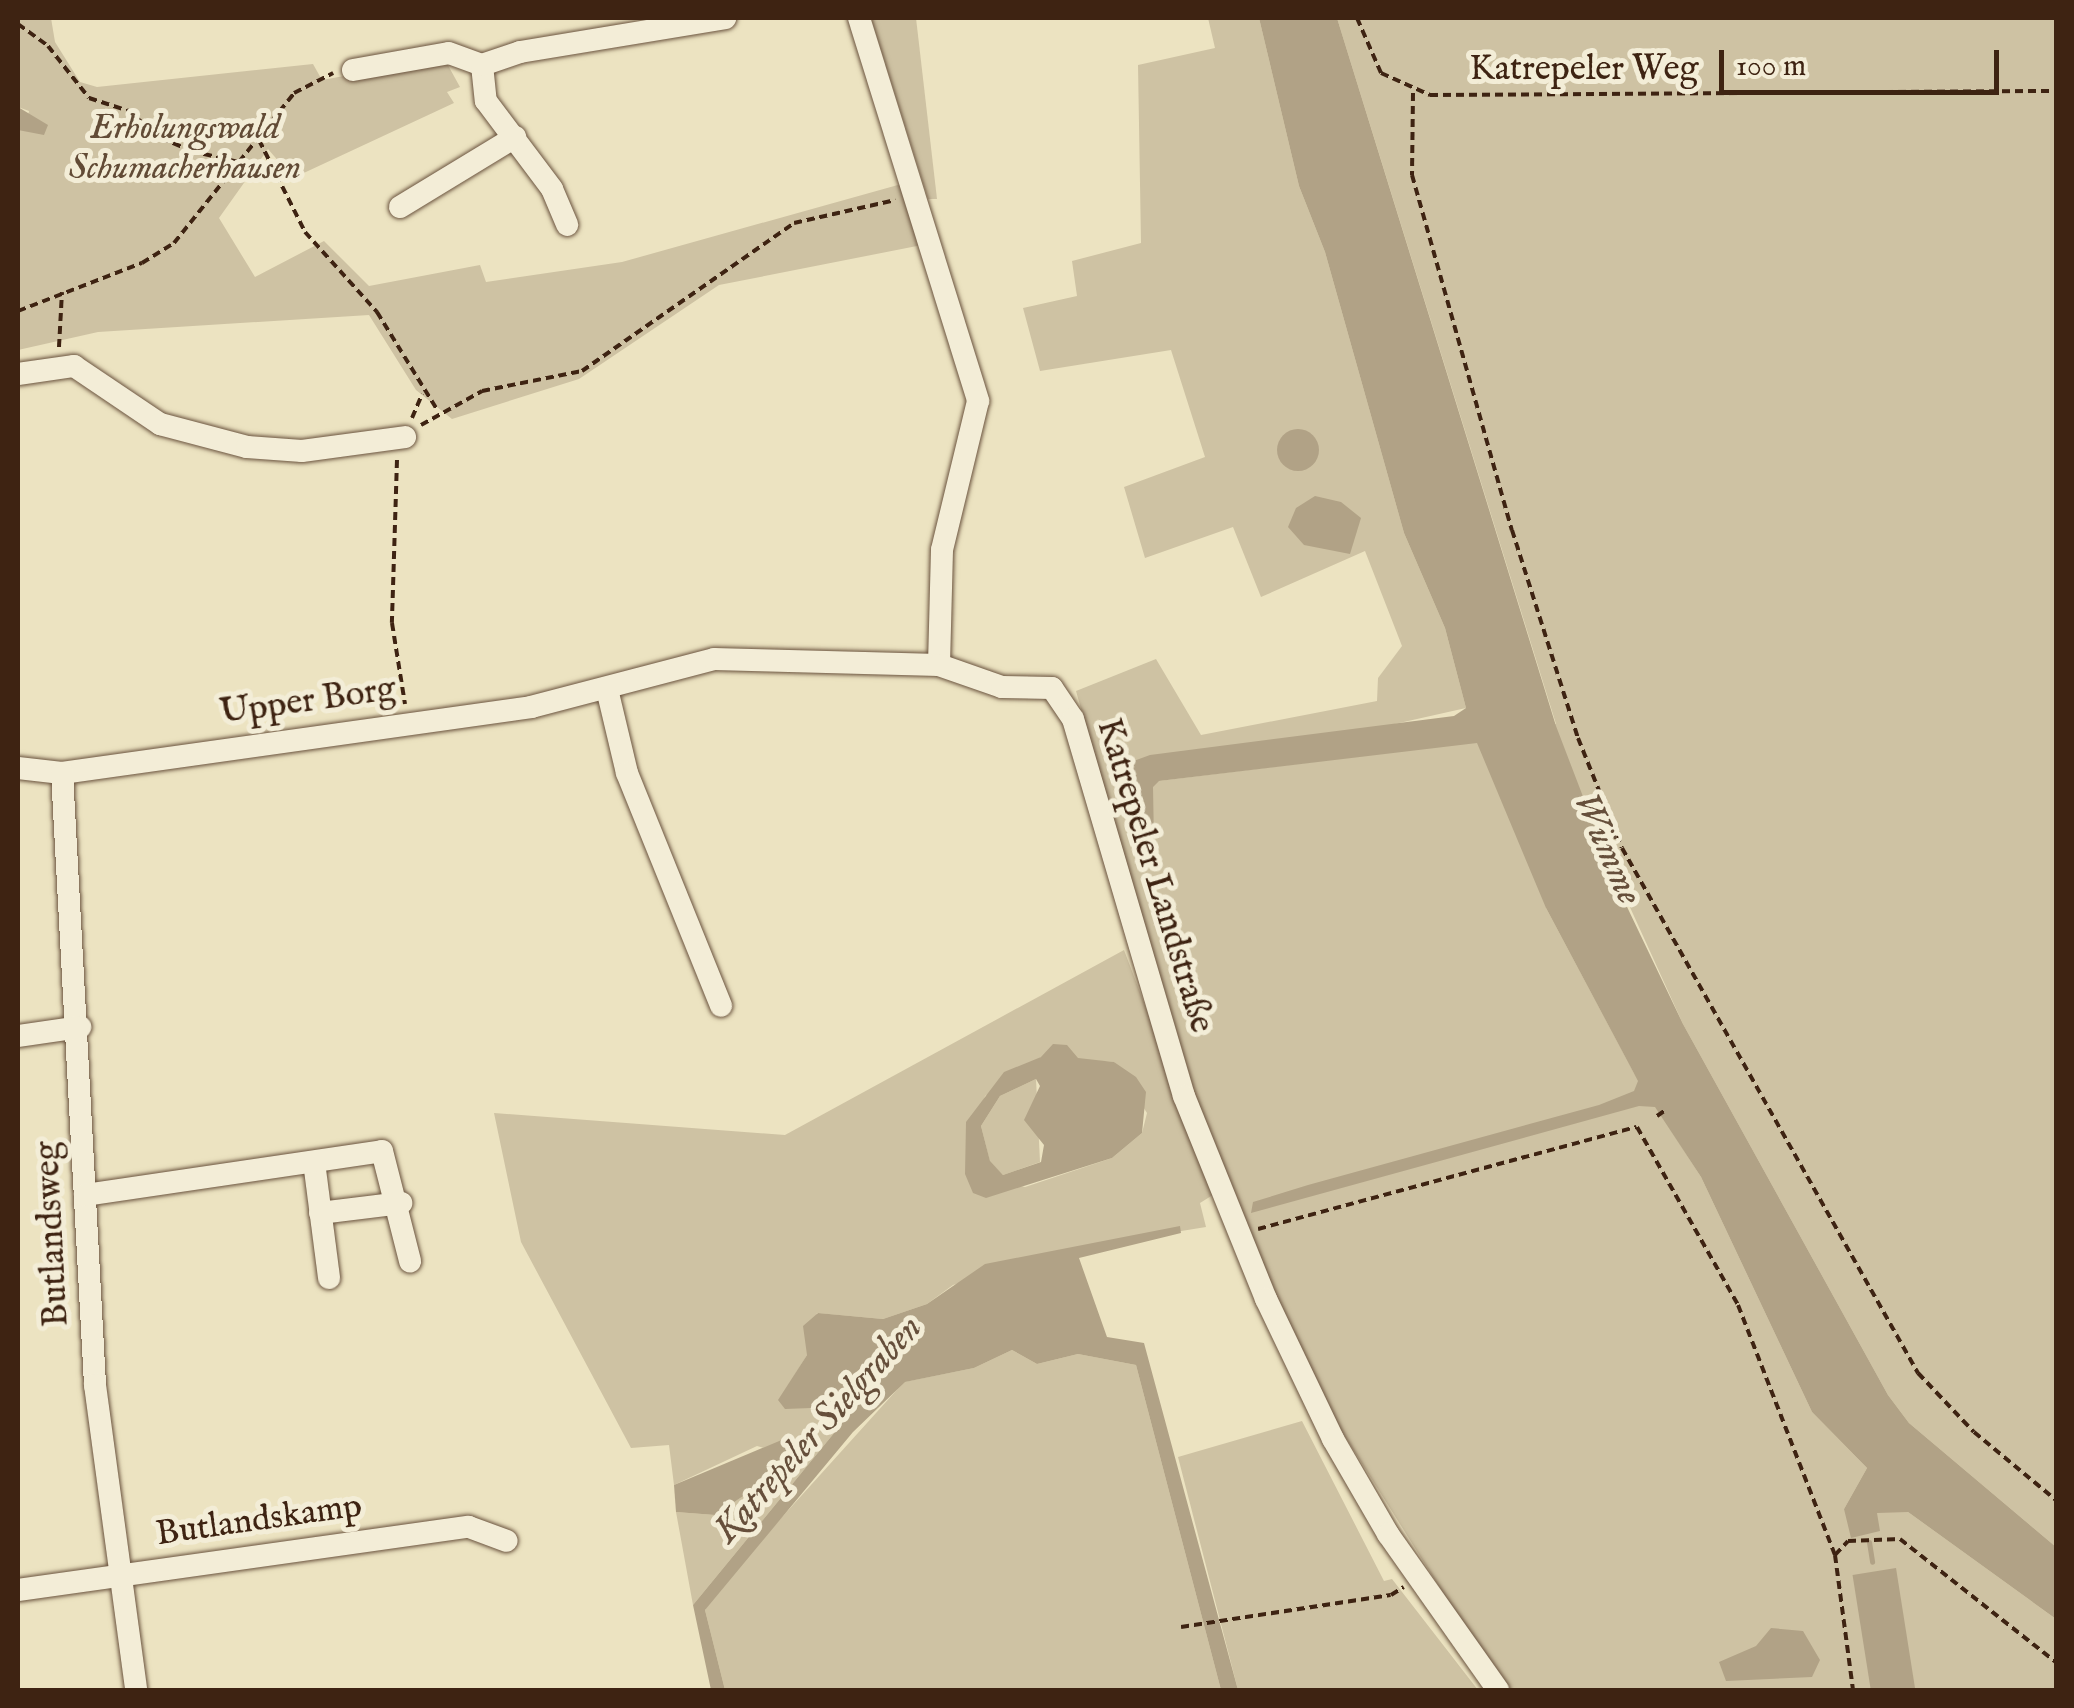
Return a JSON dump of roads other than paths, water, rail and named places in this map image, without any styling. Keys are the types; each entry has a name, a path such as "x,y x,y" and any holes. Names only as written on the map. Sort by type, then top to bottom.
{"street":[{"path":"353,70 449,53 482,66 520,52 725,18"},
{"path":"859,18 978,401 942,550 939,664"},
{"path":"482,66 486,100 552,189 567,225"},
{"path":"400,207 515,137"},
{"path":"18,374 61,368 87,370 160,424 226,444 302,451 404,438"},
{"name":"Upper Borg","path":"18,768 62,773 408,723 607,689 714,659 939,664"},
{"name":"Katrepeler Landstraße","path":"939,664 1002,687 1052,688 1073,720 1178,1078 1239,1234 1333,1439 1416,1580 1498,1690"},
{"path":"607,689 627,772 721,1006"},
{"name":"Butlandsweg","path":"62,773 80,1027 95,1385 136,1690"},
{"path":"18,1036 80,1027"},
{"path":"85,1196 382,1151 400,1204 410,1261"},
{"path":"314,1162 329,1278"},
{"path":"320,1212 400,1204"},
{"name":"Butlandskamp","path":"18,1590 469,1527 507,1541"}],"waterway":[{"path":"1869,1542 1872,1562"}],"park label":[{"name":"Erholungswald Schumacherhausen","path":"185,149"}],"water label":[{"name":"Wümme","path":"1606,849"},
{"name":"Katrepeler Sielgraben","path":"819,1430"}]}
